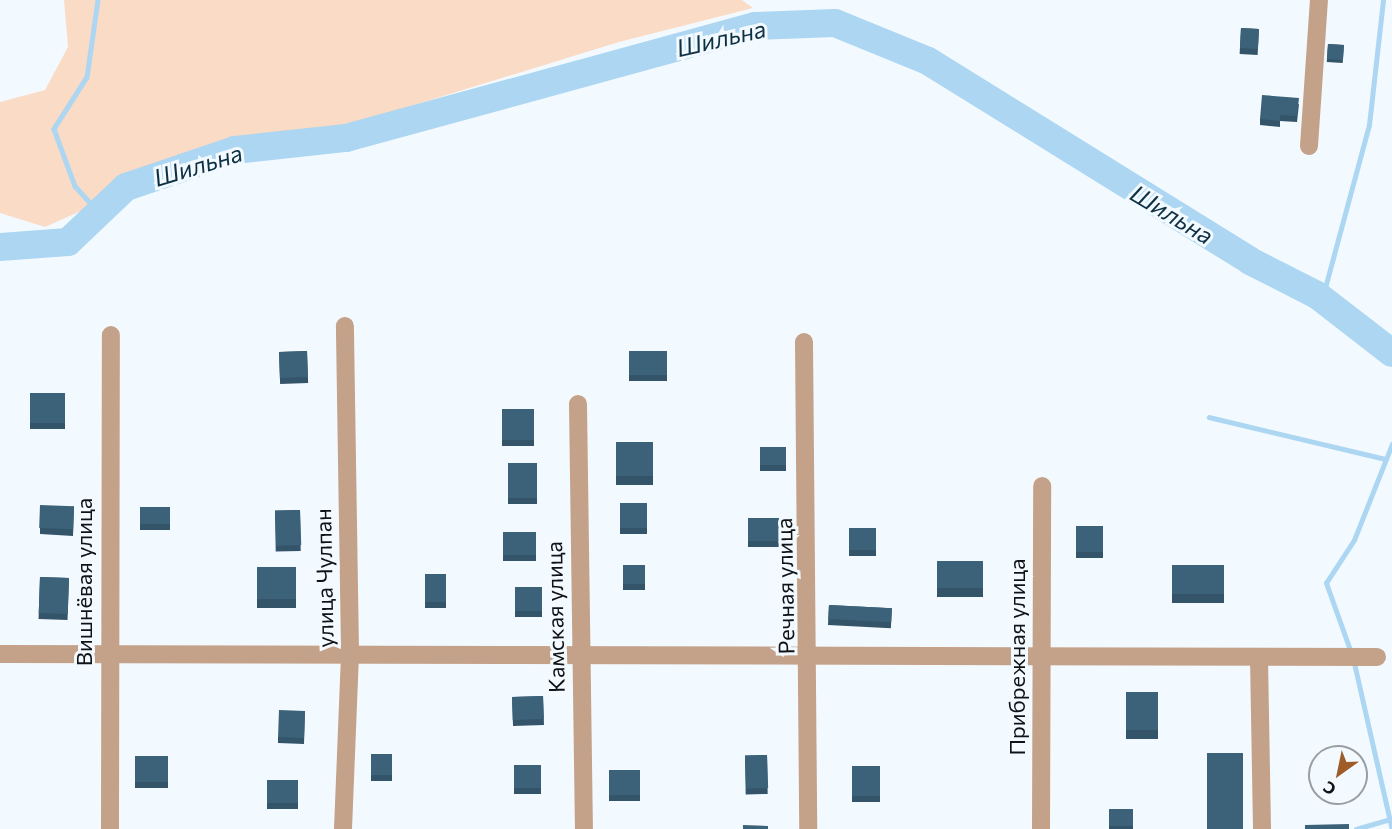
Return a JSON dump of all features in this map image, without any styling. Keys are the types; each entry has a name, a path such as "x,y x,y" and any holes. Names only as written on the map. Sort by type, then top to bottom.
{"street":[{"path":"1309,146 1319,0"},
{"name":"улица Чулпан","path":"343,829 350,651 345,326"},
{"name":"Вишнёвая улица","path":"110,829 107,655 111,335"},
{"name":"Речная улица","path":"804,342 810,658 808,829"},
{"name":"Камская улица","path":"578,404 579,654 584,829"},
{"name":"Прибрежная улица","path":"1041,829 1039,657 1042,486"},
{"path":"0,654 107,655 350,651 810,658 1377,657"},
{"path":"1259,657 1262,829"}],"shaded area":[{"path":"64,0 742,0 753,8 619,42 340,128 234,143 45,227 0,213 0,102 45,90 68,47"}],"building":[{"path":"1241,28 1259,29 1258,49 1240,48"},
{"path":"1328,44 1344,45 1343,60 1327,59"},
{"path":"1262,95 1299,98 1297,116 1280,115 1280,121 1260,119"},
{"path":"307,351 308,377 280,378 279,352"},
{"path":"629,351 667,351 667,375 629,375"},
{"path":"30,393 65,393 65,423 30,423"},
{"path":"502,409 534,409 534,440 502,440"},
{"path":"616,442 653,442 653,476 616,476"},
{"path":"760,447 786,447 786,465 760,465"},
{"path":"508,463 537,463 537,498 508,498"},
{"path":"620,503 647,503 647,528 620,528"},
{"path":"40,505 74,506 73,529 39,528"},
{"path":"140,507 170,507 170,524 140,524"},
{"path":"300,510 301,545 276,546 275,511"},
{"path":"748,518 779,518 779,541 748,541"},
{"path":"1076,526 1103,526 1103,552 1076,552"},
{"path":"849,528 876,528 876,550 849,550"},
{"path":"503,532 536,532 536,555 503,555"},
{"path":"937,561 983,561 983,588 937,588"},
{"path":"623,565 645,565 645,584 623,584"},
{"path":"1172,565 1224,565 1224,594 1172,594"},
{"path":"257,567 296,567 296,599 257,599"},
{"path":"425,574 446,574 446,602 425,602"},
{"path":"40,577 69,578 68,614 39,613"},
{"path":"515,587 542,587 542,611 515,611"},
{"path":"829,605 892,608 891,622 828,619"},
{"path":"1126,692 1158,692 1158,730 1126,730"},
{"path":"543,696 544,719 513,720 512,697"},
{"path":"279,710 305,711 304,738 278,737"},
{"path":"1207,753 1243,753 1243,829 1207,829"},
{"path":"371,754 392,754 392,775 371,775"},
{"path":"767,755 768,788 746,789 745,756"},
{"path":"135,756 168,756 168,782 135,782"},
{"path":"514,765 541,765 541,788 514,788"},
{"path":"852,766 880,766 880,796 852,796"},
{"path":"609,770 640,770 640,795 609,795"},
{"path":"267,780 298,780 298,803 267,803"},
{"path":"1109,809 1133,809 1133,826 1109,826"},
{"path":"1349,824 1349,829 1305,829 1305,825"},
{"path":"743,825 768,826 768,829 743,829"}],"waterway":[{"path":"98,0 87,77 54,129 75,186 99,213"},
{"path":"1322,299 1369,125 1383,0"},
{"name":"Шильна","path":"0,247 68,242 126,187 235,150 346,138 755,26 835,23 928,61 1250,261 1317,295 1392,353"},
{"path":"1209,417 1385,459"},
{"path":"1351,653 1326,583 1354,540 1392,444"},
{"path":"1354,661 1392,828"},
{"path":"1356,829 1390,819"}]}
